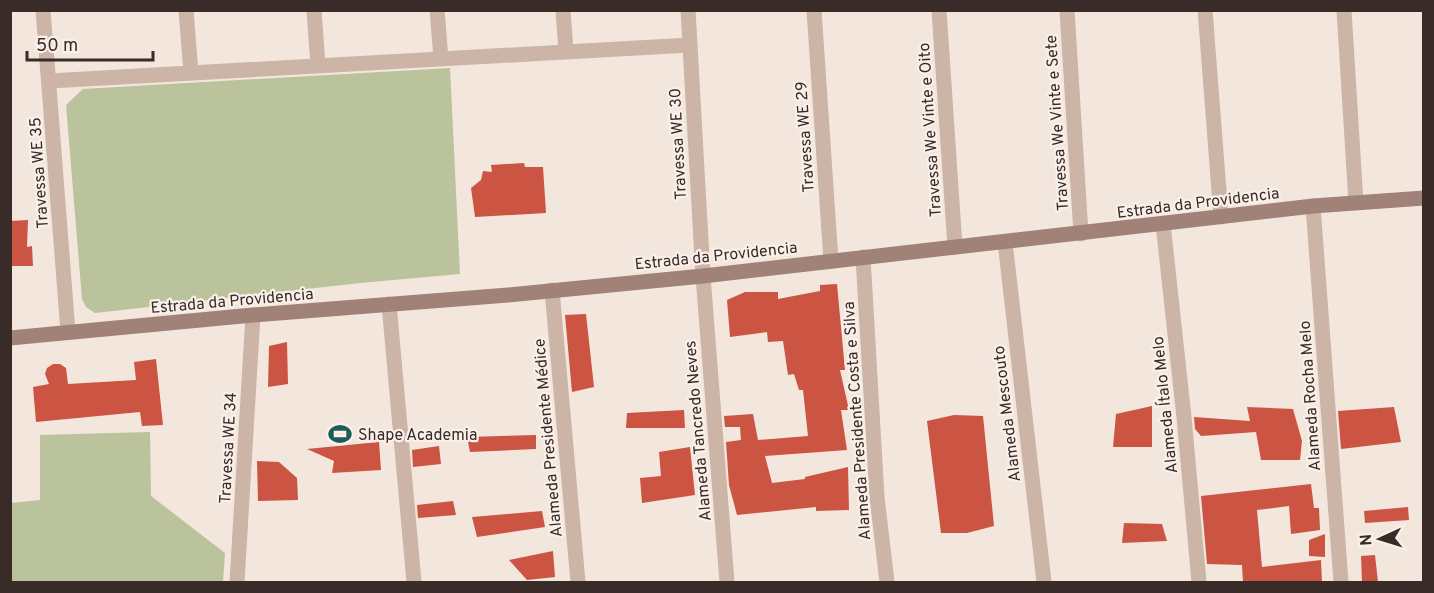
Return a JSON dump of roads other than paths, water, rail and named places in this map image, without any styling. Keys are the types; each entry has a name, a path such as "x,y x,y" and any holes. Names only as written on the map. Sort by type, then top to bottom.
{"main road":[{"name":"Estrada da Providencia","path":"10,338 703,276 1313,206 1424,198"}],"street":[{"name":"Travessa WE 35","path":"43,10 68,332"},
{"path":"186,10 191,73"},
{"path":"314,10 318,66"},
{"path":"437,10 441,59"},
{"path":"563,10 566,52"},
{"name":"Travessa WE 30","path":"688,10 703,276"},
{"name":"Travessa WE 29","path":"814,10 831,261"},
{"name":"Travessa We Vinte e Oito","path":"939,10 955,247"},
{"name":"Travessa We Vinte e Sete","path":"1067,10 1081,234"},
{"path":"1205,10 1221,217"},
{"path":"1344,10 1356,202"},
{"path":"49,81 690,45"},
{"name":"Alameda Rocha Melo","path":"1313,206 1341,582"},
{"name":"Alameda Ítalo Melo","path":"1163,224 1199,582"},
{"name":"Alameda Mescouto","path":"1005,242 1044,582"},
{"name":"Alameda Presidente Costa e Silva","path":"863,257 878,497 888,582"},
{"name":"Alameda Tancredo Neves","path":"703,276 727,582"},
{"name":"Alameda Presidente Médice","path":"552,290 578,582"},
{"path":"388,304 414,582"},
{"name":"Travessa WE 34","path":"237,582 253,315"}],"place":[{"name":"Shape Academia","path":"340,434"}]}
